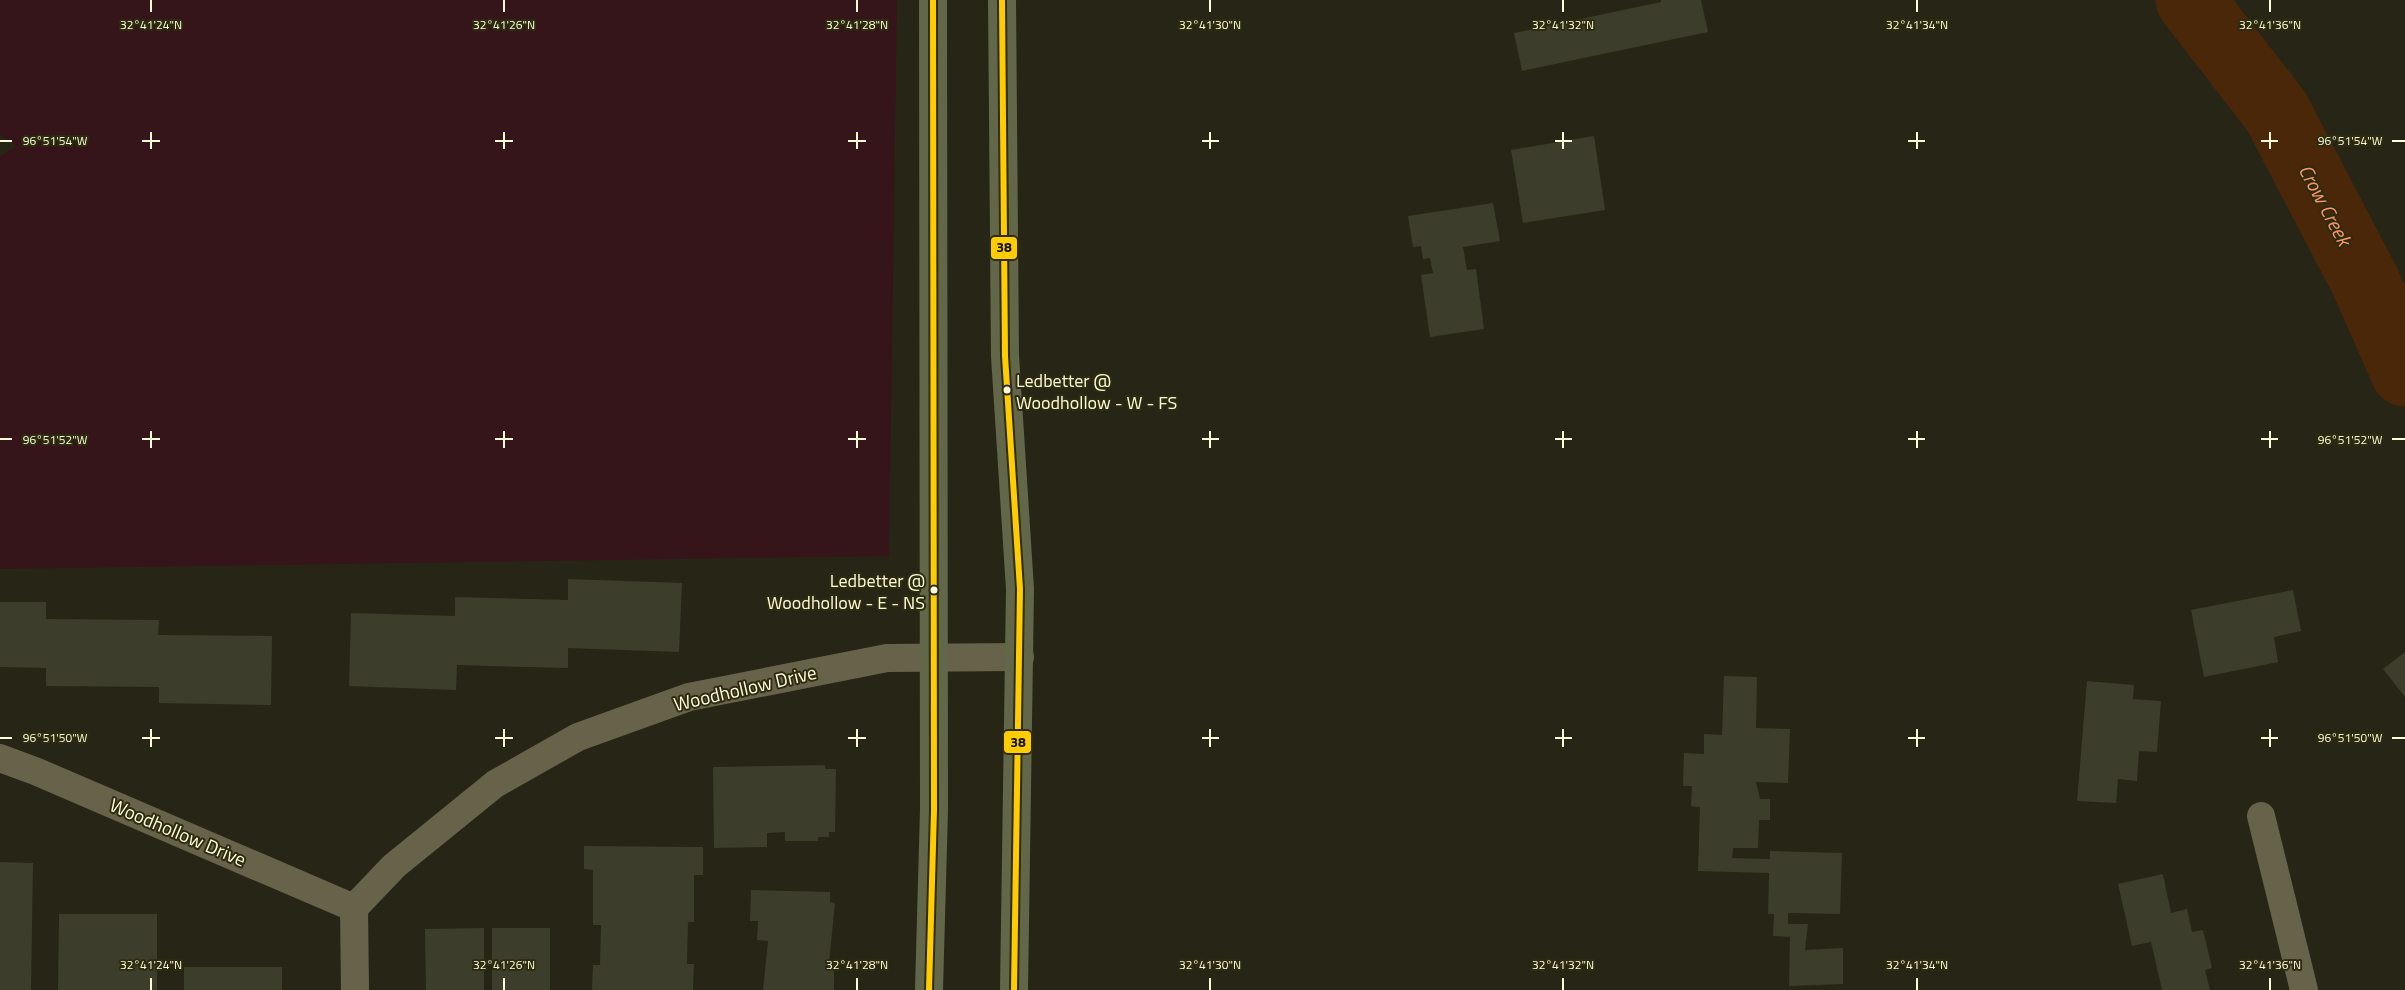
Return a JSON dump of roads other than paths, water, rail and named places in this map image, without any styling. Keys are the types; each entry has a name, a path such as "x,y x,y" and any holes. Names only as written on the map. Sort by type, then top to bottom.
{"main road":[{"path":"929,990 934,810 933,0"},
{"path":"1002,0 1005,356 1020,589 1014,990"}],"street":[{"name":"Woodhollow Drive","path":"0,758 35,771 354,908 394,866 495,784 578,737 689,697 887,658 1020,657"},
{"path":"2261,816 2304,990"},
{"path":"354,908 355,990"}],"waterway":[{"name":"Crow Creek","path":"2190,0 2276,111 2365,281 2405,372"}],"place":[{"name":"Ledbetter @ Woodhollow - W - FS","path":"1007,390"},
{"name":"Ledbetter @ Woodhollow - E - NS","path":"934,590"}]}
